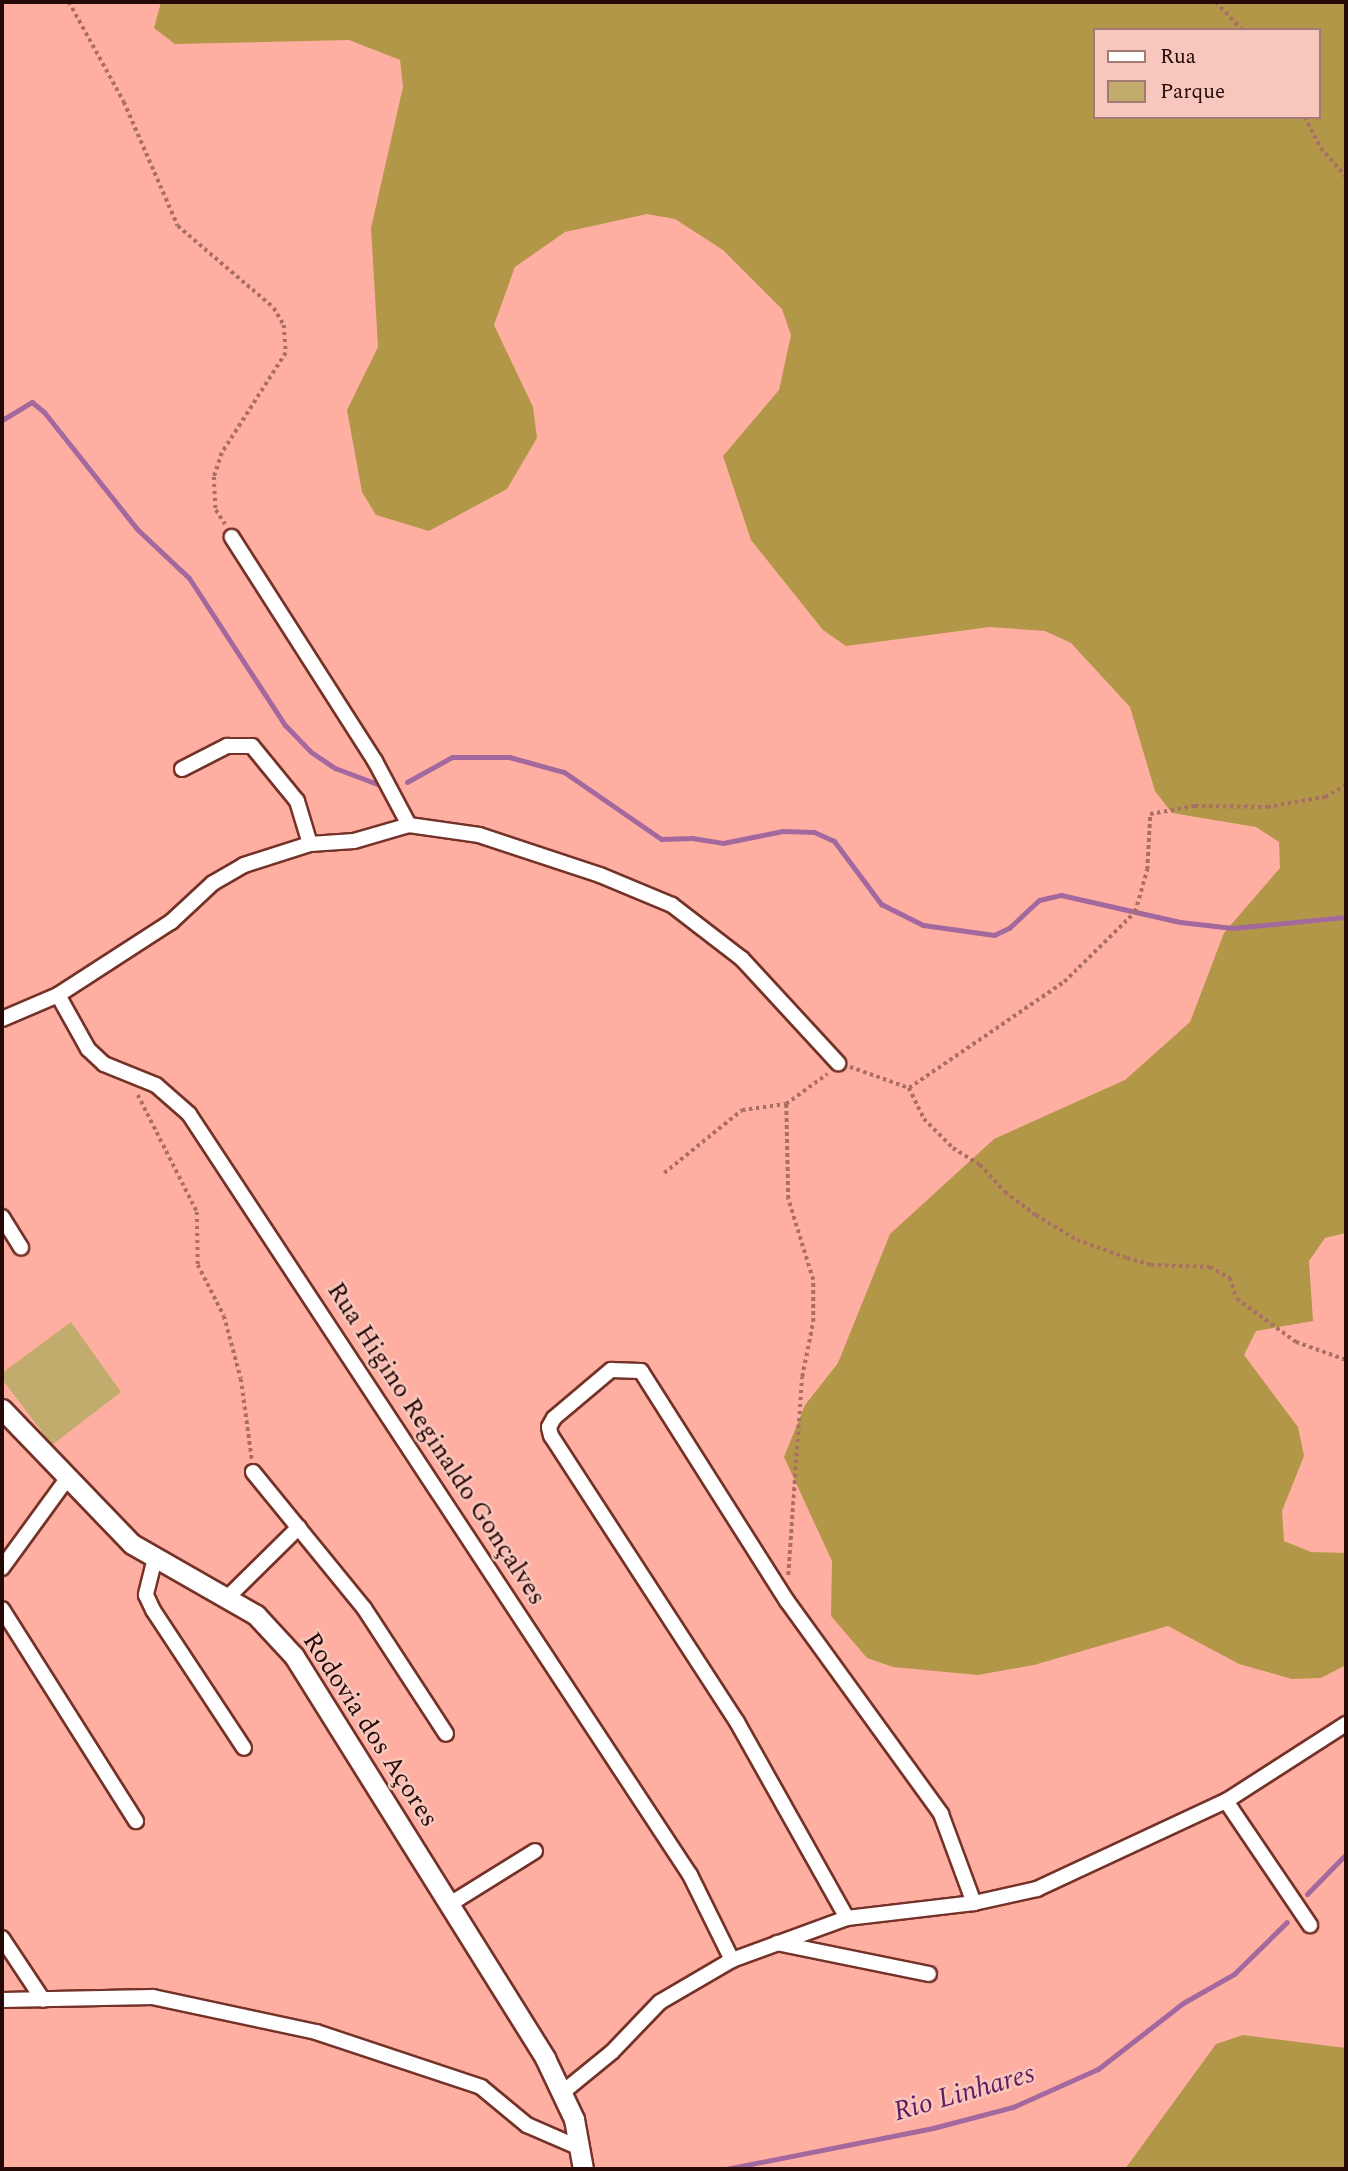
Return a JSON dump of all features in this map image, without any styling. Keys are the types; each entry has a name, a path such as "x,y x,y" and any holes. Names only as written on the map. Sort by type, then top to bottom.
{"street":[{"path":"232,537 375,761 409,825"},
{"path":"182,769 227,746 252,746 297,801 310,844"},
{"path":"2,1019 58,995 171,922 213,883 244,865 310,844 354,841 409,825 479,835 600,875 672,905 742,959 838,1063"},
{"name":"Rua Higino Reginaldo Gonçalves","path":"58,995 88,1049 104,1064 156,1085 189,1114 690,1875 732,1960"},
{"path":"2,1217 21,1248"},
{"path":"847,1918 737,1722 551,1436 554,1418 611,1370 641,1371 787,1601 941,1814 974,1903"},
{"name":"Rodovia dos Açores","path":"2,1409 114,1528 155,1558 229,1596 275,1633 313,1682 563,2092 580,2148 583,2169"},
{"path":"253,1472 393,1648 446,1734"},
{"path":"2,1569 67,1479"},
{"path":"229,1596 299,1527"},
{"path":"155,1558 146,1595 153,1610 244,1748"},
{"path":"2,1609 136,1821"},
{"path":"563,2092 618,2046 660,2002 732,1960 847,1918 974,1903 1037,1889 1226,1801 1346,1724"},
{"path":"1226,1801 1310,1925"},
{"path":"450,1904 535,1852"},
{"path":"2,1938 43,2000"},
{"path":"775,1943 929,1974"},
{"path":"2,2000 172,1999 316,2032 481,2087 527,2125 580,2148"}],"path":[{"path":"69,2 124,102 158,190 178,226 274,308 284,325 286,354 222,453 214,477 216,510 232,537"},
{"path":"1216,2 1240,28"},
{"path":"1306,119 1321,148 1346,177"},
{"path":"909,1088 1063,982 1135,912 1147,870 1150,814 1195,806 1267,807 1325,797 1346,785"},
{"path":"664,1173 742,1110 786,1104 838,1063 909,1088 924,1119 953,1148 980,1165 1005,1192 1036,1215 1077,1240 1152,1265 1210,1267 1230,1278 1237,1299 1296,1342 1346,1360"},
{"path":"128,1074 197,1212 198,1265 224,1316 241,1379 253,1472"},
{"path":"786,1104 788,1199 813,1280 787,1601"}],"green space":[{"path":"71,1322 121,1392 52,1445 2,1379 2,1373"}],"shaded area":[{"path":"161,2 1346,2 1346,1233 1325,1238 1309,1261 1313,1321 1256,1331 1244,1355 1298,1427 1304,1456 1282,1511 1284,1541 1311,1552 1346,1553 1346,1665 1321,1678 1292,1679 1239,1664 1168,1626 1034,1665 978,1675 893,1667 867,1658 831,1616 832,1561 784,1457 805,1405 838,1363 890,1234 994,1139 1125,1080 1190,1022 1224,933 1280,868 1279,842 1256,827 1172,813 1155,791 1130,707 1071,643 1045,631 990,627 846,646 823,630 751,540 723,456 779,390 791,335 782,309 723,250 675,219 647,214 565,232 515,267 494,325 533,407 537,438 507,489 429,531 376,515 362,492 347,410 378,347 371,228 403,87 400,60 349,40 175,44 154,28"},
{"path":"1243,2035 1346,2048 1346,2169 1125,2169 1216,2044"}],"waterway":[{"path":"2,420 32,402 44,412 137,529 189,578 285,725 311,752 335,768 380,785"},
{"path":"407,782 452,757 509,757 564,772 661,839 692,838 723,843 783,831 814,832 834,841 881,904 923,925 994,935 1009,928 1039,900 1061,895 1180,922 1233,928 1346,917"},
{"name":"Rio Linhares","path":"1307,1894 1346,1854"},
{"name":"Rio Linhares","path":"726,2169 933,2128 1013,2107 1098,2069 1183,2003 1234,1974 1287,1922"}]}
